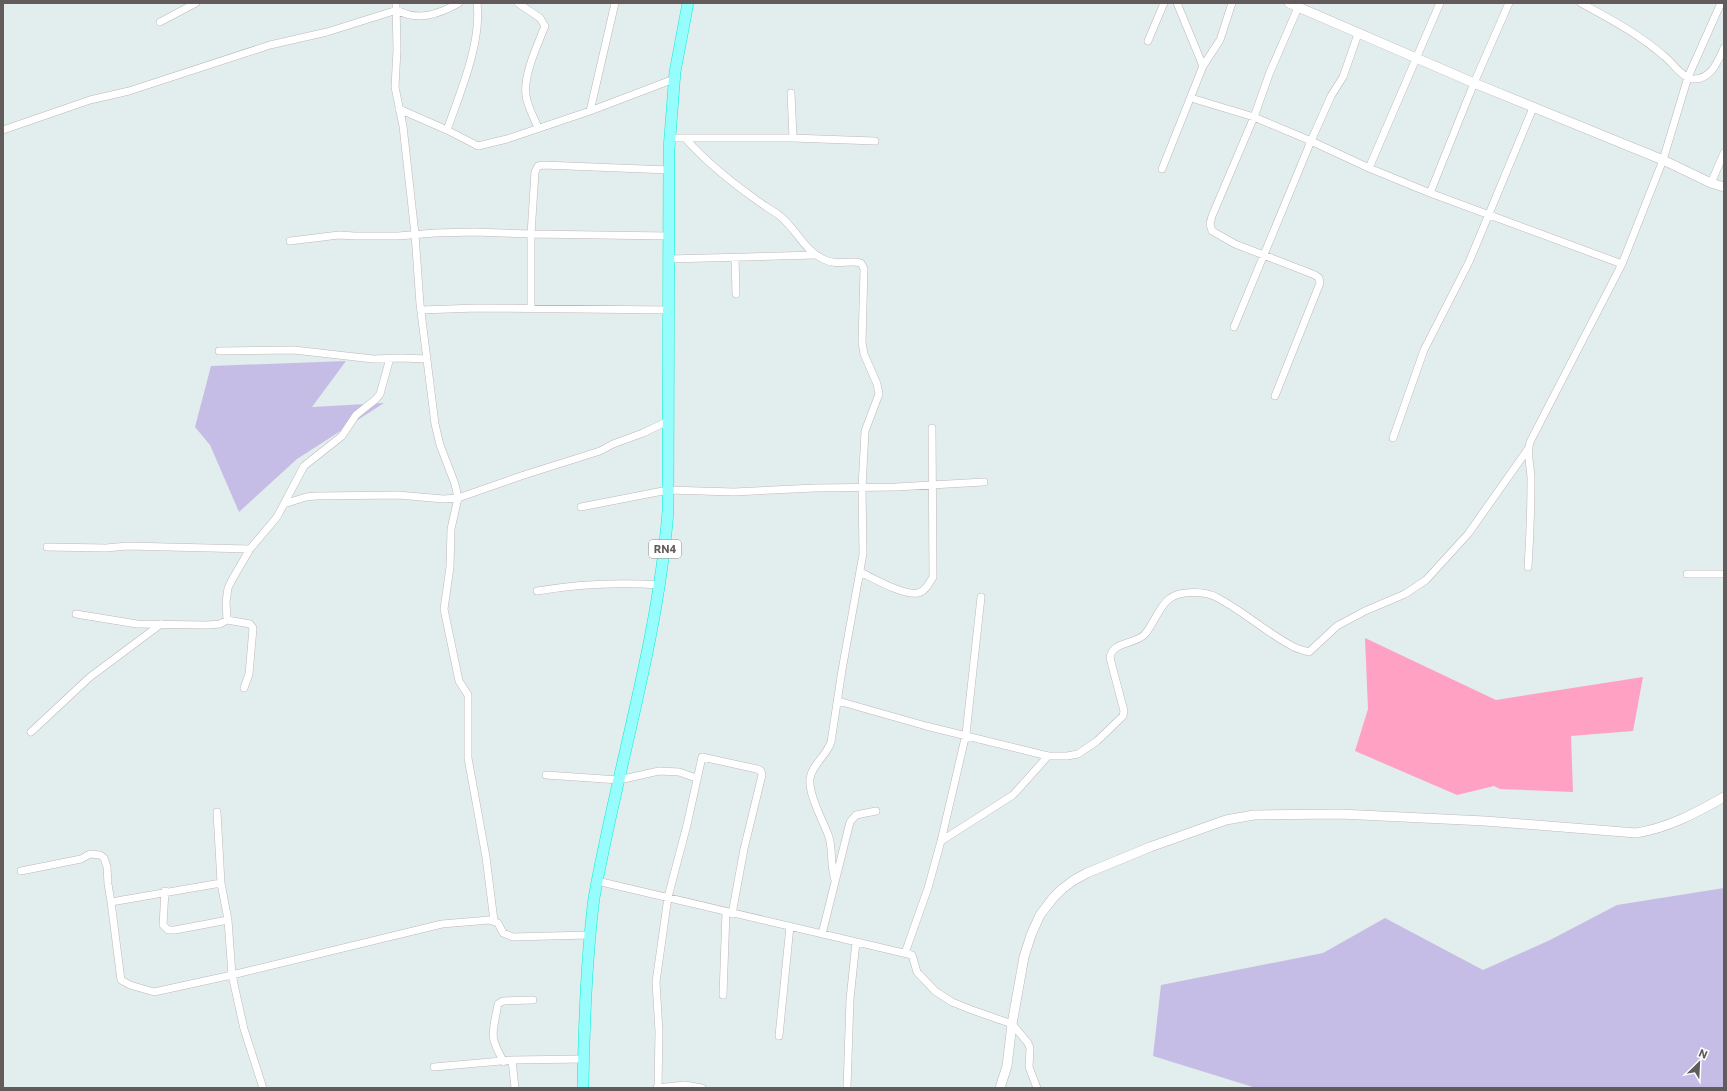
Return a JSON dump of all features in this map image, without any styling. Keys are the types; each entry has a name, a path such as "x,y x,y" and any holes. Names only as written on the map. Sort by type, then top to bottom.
{"highway":[{"name":"RN4","path":"584,1088 589,935 597,881 646,658 665,551 668,490 670,138 674,80 688,3"}],"street":[{"path":"160,22 196,3"},
{"path":"397,7 405,15 417,17 428,16 449,9 459,3"},
{"path":"447,130 478,32 477,3"},
{"path":"518,3 540,18 545,26 531,62 525,95 538,128"},
{"path":"590,111 615,3"},
{"path":"1148,41 1164,3"},
{"path":"1177,3 1203,66"},
{"path":"1162,168 1203,66 1220,40 1232,3"},
{"path":"1289,3 1299,5 1358,34 1533,108 1663,160 1711,183 1724,187"},
{"path":"1369,168 1440,3"},
{"path":"1430,193 1474,83 1509,3"},
{"path":"1581,3 1647,41 1676,68 1693,79 1703,77 1712,70 1724,48"},
{"path":"838,701 926,726 966,734 1048,756 1067,756 1078,754 1097,741 1120,720 1124,711 1110,658 1114,648 1143,636 1161,608 1176,594 1193,592 1217,597 1293,647 1309,652 1338,626 1365,611 1405,594 1426,580 1468,534 1528,449 1622,264 1663,160 1688,77 1721,3"},
{"path":"1275,396 1320,283 1320,278 1235,244 1212,231 1210,224 1223,188 1254,118 1270,72 1299,5"},
{"path":"397,7 395,86 403,126 427,359 437,433 458,498 451,529 450,567 444,609 459,681 468,695 468,758 486,857 494,921"},
{"path":"3,130 90,100 129,91 270,46 327,32 397,7"},
{"path":"1234,327 1331,96 1342,76 1358,34"},
{"path":"399,109 447,130 478,146 507,139 590,111 674,80"},
{"path":"791,93 793,138"},
{"path":"1191,98 1254,118 1312,141 1369,168 1430,193 1622,264"},
{"path":"1393,438 1424,350 1470,262 1533,108"},
{"path":"670,138 875,140"},
{"path":"686,139 713,166 737,186 781,216 814,255 832,263 844,264 855,262 861,264 864,269 862,342 864,354 878,384 879,394 865,431 862,488 863,533 860,572 830,746 816,766 810,779 818,811 829,837 832,849 833,873 835,880"},
{"path":"1711,183 1724,153"},
{"path":"530,309 531,234 535,172 538,166 669,170"},
{"path":"290,241 339,235 370,236 474,232 669,236"},
{"path":"669,259 814,255"},
{"path":"735,258 736,294"},
{"path":"421,310 477,308 669,310"},
{"path":"219,351 294,350 373,359 427,359"},
{"path":"227,620 226,602 228,588 250,549 266,532 284,504 304,466 342,436 356,415 376,399 383,384 390,358"},
{"path":"284,504 306,497 316,496 398,495 443,499 458,498 600,452 613,444 644,433 668,421"},
{"path":"860,572 888,586 918,593 924,590 933,577 934,485 932,428"},
{"path":"1528,449 1531,476 1531,522 1528,567"},
{"path":"581,507 668,490 734,492 984,482"},
{"path":"47,547 106,548 128,546 250,549"},
{"path":"1686,574 1724,574"},
{"path":"537,591 596,584 633,583 660,585"},
{"path":"905,953 928,888 941,841 966,734 981,598"},
{"path":"76,614 137,624 207,625 220,624 227,620 250,624 253,628 249,674 244,688"},
{"path":"31,732 90,677 161,624"},
{"path":"941,841 1013,795 1048,756"},
{"path":"702,1088 685,1085 658,1088 659,1032 656,982 668,897 688,825 696,778 702,758 757,769 761,771 762,775 729,913 723,996"},
{"path":"546,775 619,780 659,771 679,772 696,778"},
{"path":"1000,1088 1007,1066 1012,1024 1024,957 1035,924 1046,906 1062,889 1087,873 1150,847 1226,820 1254,815 1340,814 1484,821 1636,833 1675,822 1724,797"},
{"path":"822,934 850,822 856,815 876,811"},
{"path":"217,812 221,883 228,920 232,975 244,1030 264,1088"},
{"path":"21,871 81,859 90,854 100,855 104,858 107,867 119,974 121,980 125,983 154,992 232,975 442,924 494,921 498,923 503,933 514,937 589,935"},
{"path":"597,881 905,953 914,958 918,972 935,991 952,1002 1012,1024 1028,1043 1030,1048 1029,1067 1037,1088"},
{"path":"111,902 221,883"},
{"path":"165,892 163,925 168,930 228,920"},
{"path":"779,1036 790,926"},
{"path":"847,1088 850,999 856,942"},
{"path":"504,1062 492,1040 492,1031 498,1004 503,1001 533,1000"},
{"path":"434,1067 504,1062 512,1060 584,1059"},
{"path":"512,1060 514,1088"}],"shaded area":[{"path":"346,361 312,407 384,403 297,459 239,512 210,445 195,427 211,366"},
{"path":"1365,638 1496,700 1643,677 1633,731 1571,736 1573,792 1500,789 1494,786 1457,795 1355,751 1368,709"},
{"path":"1724,888 1724,1088 1256,1088 1153,1056 1161,985 1323,953 1385,918 1483,970 1550,940 1617,905"}]}
